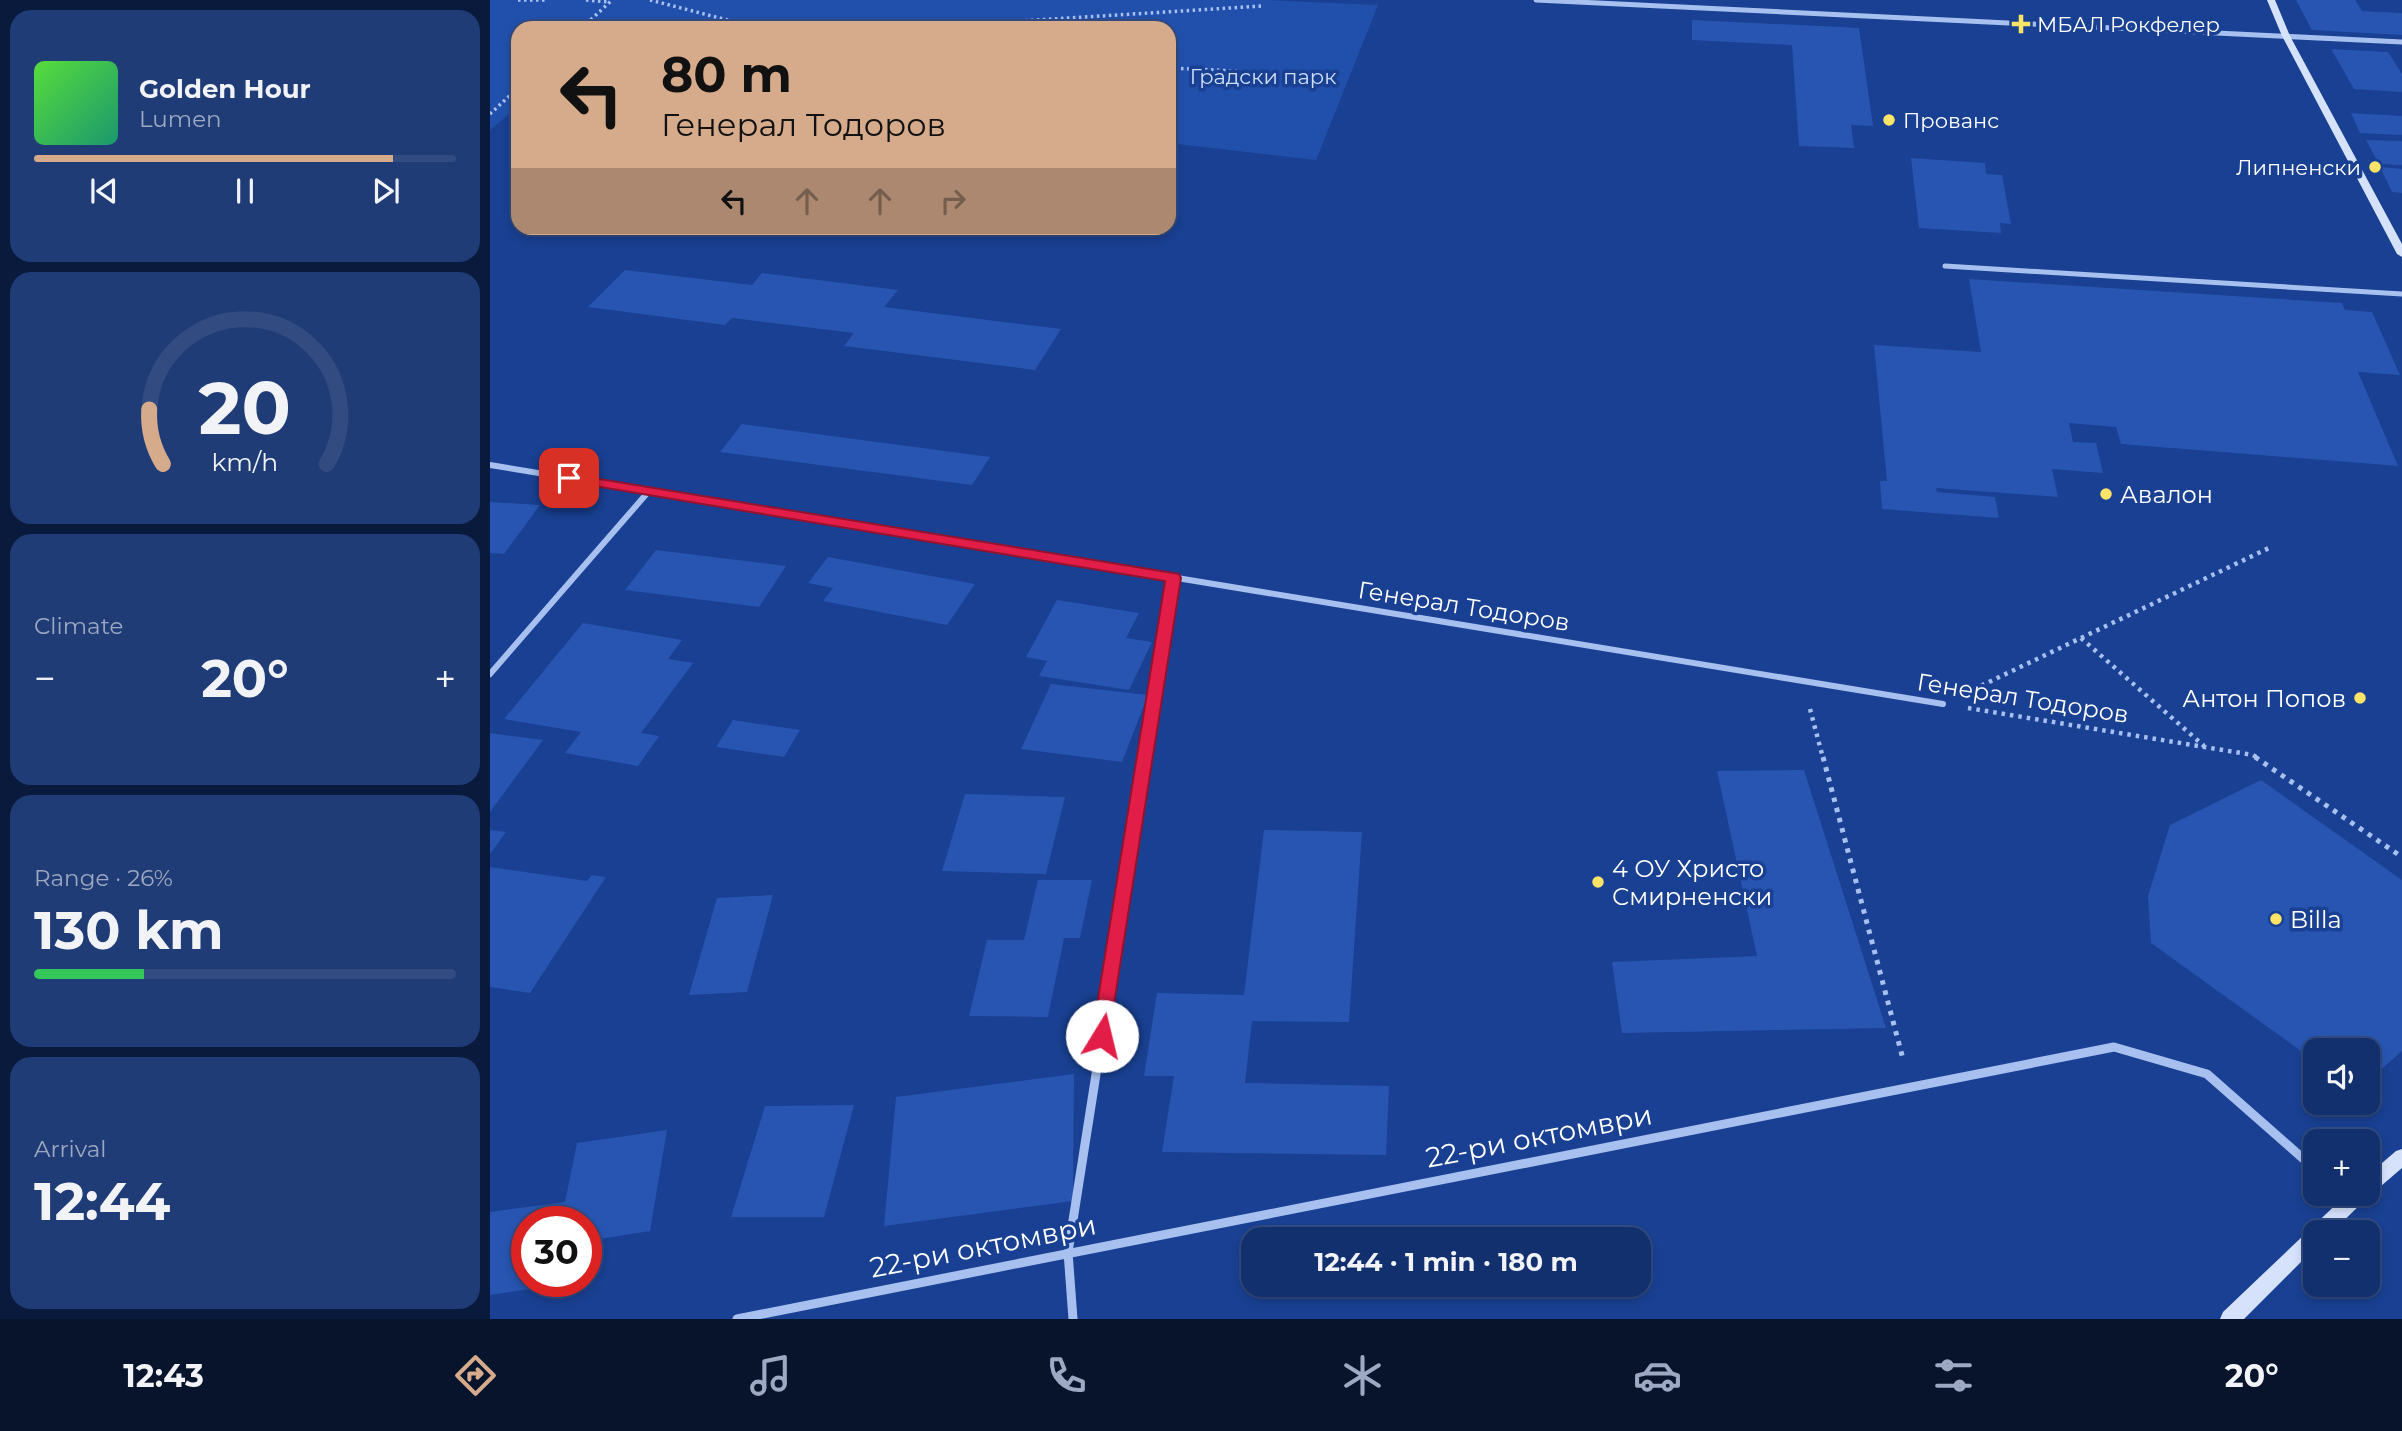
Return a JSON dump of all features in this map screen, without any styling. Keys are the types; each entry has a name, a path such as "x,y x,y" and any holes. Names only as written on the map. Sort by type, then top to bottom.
{"street":[{"path":"1536,0 2402,42"},
{"path":"2271,0 2286,37 2402,254"},
{"path":"1945,266 2402,294"},
{"name":"Генерал Тодоров","path":"490,465 1943,704"},
{"path":"490,674 649,491"},
{"path":"1073,1319 1068,1252 1174,578"},
{"name":"22-ри октомври","path":"737,1319 2114,1047 2207,1074 2303,1158"},
{"path":"2380,1176 2402,1157"},
{"path":"2330,1220 2342,1206"},
{"path":"2230,1319 2303,1248"}],"path":[{"path":"518,0 545,0"},
{"path":"586,0 611,1"},
{"path":"650,0 727,21"},
{"path":"590,21 611,1"},
{"path":"1045,21 1262,6"},
{"path":"1176,68 1237,71"},
{"path":"490,114 511,94"},
{"path":"1943,704 2269,548"},
{"path":"2081,638 2205,747"},
{"path":"1802,681 1910,1087"},
{"name":"Генерал Тодоров","path":"1943,704 2253,755 2402,858"}],"green space":[{"name":"Градски парк","path":"490,0 1267,0 1378,5 1316,160 1176,144 1176,21 511,21 511,113 490,130"}],"building":[{"path":"2296,0 2355,0 2362,11 2402,13 2402,35 2312,30"},
{"path":"1692,20 1859,28 1873,126 1851,125 1854,148 1799,146 1792,45 1692,40"},
{"path":"2331,49 2388,52 2402,74 2402,92 2354,89"},
{"path":"2351,113 2402,116 2402,135 2360,133"},
{"path":"2366,140 2402,141 2402,165 2379,164"},
{"path":"1911,158 1985,163 1986,174 2002,175 2011,224 2000,223 2001,233 1919,228"},
{"path":"2380,167 2402,169 2402,193 2392,192"},
{"path":"625,270 752,285 762,273 898,290 884,307 1061,329 1035,370 844,346 854,333 732,318 725,325 588,307"},
{"path":"1969,279 2342,303 2345,310 2372,312 2400,375 2358,372 2398,466 2121,444 2116,427 2069,423 2073,442 2096,443 2103,473 2052,469 2058,497 1936,488 1937,492 1995,497 1999,518 1882,509 1880,481 1887,481 1874,345 1981,352"},
{"path":"742,424 990,457 972,485 720,452"},
{"path":"490,502 540,505 504,554 490,553"},
{"path":"656,550 786,566 759,607 625,590"},
{"path":"828,557 975,584 947,625 823,601 833,588 808,583"},
{"path":"1057,600 1139,613 1126,638 1152,642 1129,690 1039,676 1047,661 1026,657"},
{"path":"583,623 682,640 668,659 693,663 641,733 659,736 638,766 565,753 581,732 504,719"},
{"path":"1051,684 1148,695 1122,762 1021,749"},
{"path":"733,720 800,730 784,757 716,747"},
{"path":"490,733 543,740 490,812"},
{"path":"1804,770 1886,1028 1622,1033 1612,962 1757,956 1717,771"},
{"name":"Billa","path":"2261,780 2402,880 2402,1051 2380,1070 2380,1038 2303,1038 2303,1052 2151,943 2148,896 2170,825"},
{"path":"965,794 1065,797 1046,874 942,871"},
{"path":"490,830 506,832 490,854"},
{"path":"1264,830 1362,832 1349,1022 1252,1021 1245,1083 1389,1086 1386,1155 1162,1152 1174,1076 1144,1076 1157,993 1244,995"},
{"path":"490,867 587,881 592,875 606,877 530,993 490,987"},
{"path":"1038,880 1092,880 1080,938 1064,938 1048,1017 969,1016 987,940 1024,940"},
{"path":"773,895 747,992 689,995 717,898"},
{"path":"1074,1074 1073,1201 884,1226 896,1097"},
{"path":"854,1105 824,1217 731,1217 765,1106"},
{"path":"667,1130 650,1231 602,1238 602,1206 535,1206 565,1202 577,1143"},
{"path":"511,1209 511,1292 490,1295 490,1212"}],"place":[{"name":"МБАЛ Рокфелер","path":"2021,24"},
{"name":"Прованс","path":"1889,120"},
{"name":"Липненски","path":"2375,167"},
{"name":"Авалон","path":"2106,494"},
{"name":"Антон Попов","path":"2360,698"},
{"name":"4 ОУ Христо Смирненски","path":"1598,882"},
{"name":"Billa","path":"2276,919"}],"route":[{"path":"569,478 1174,578 1102,1036"}]}
